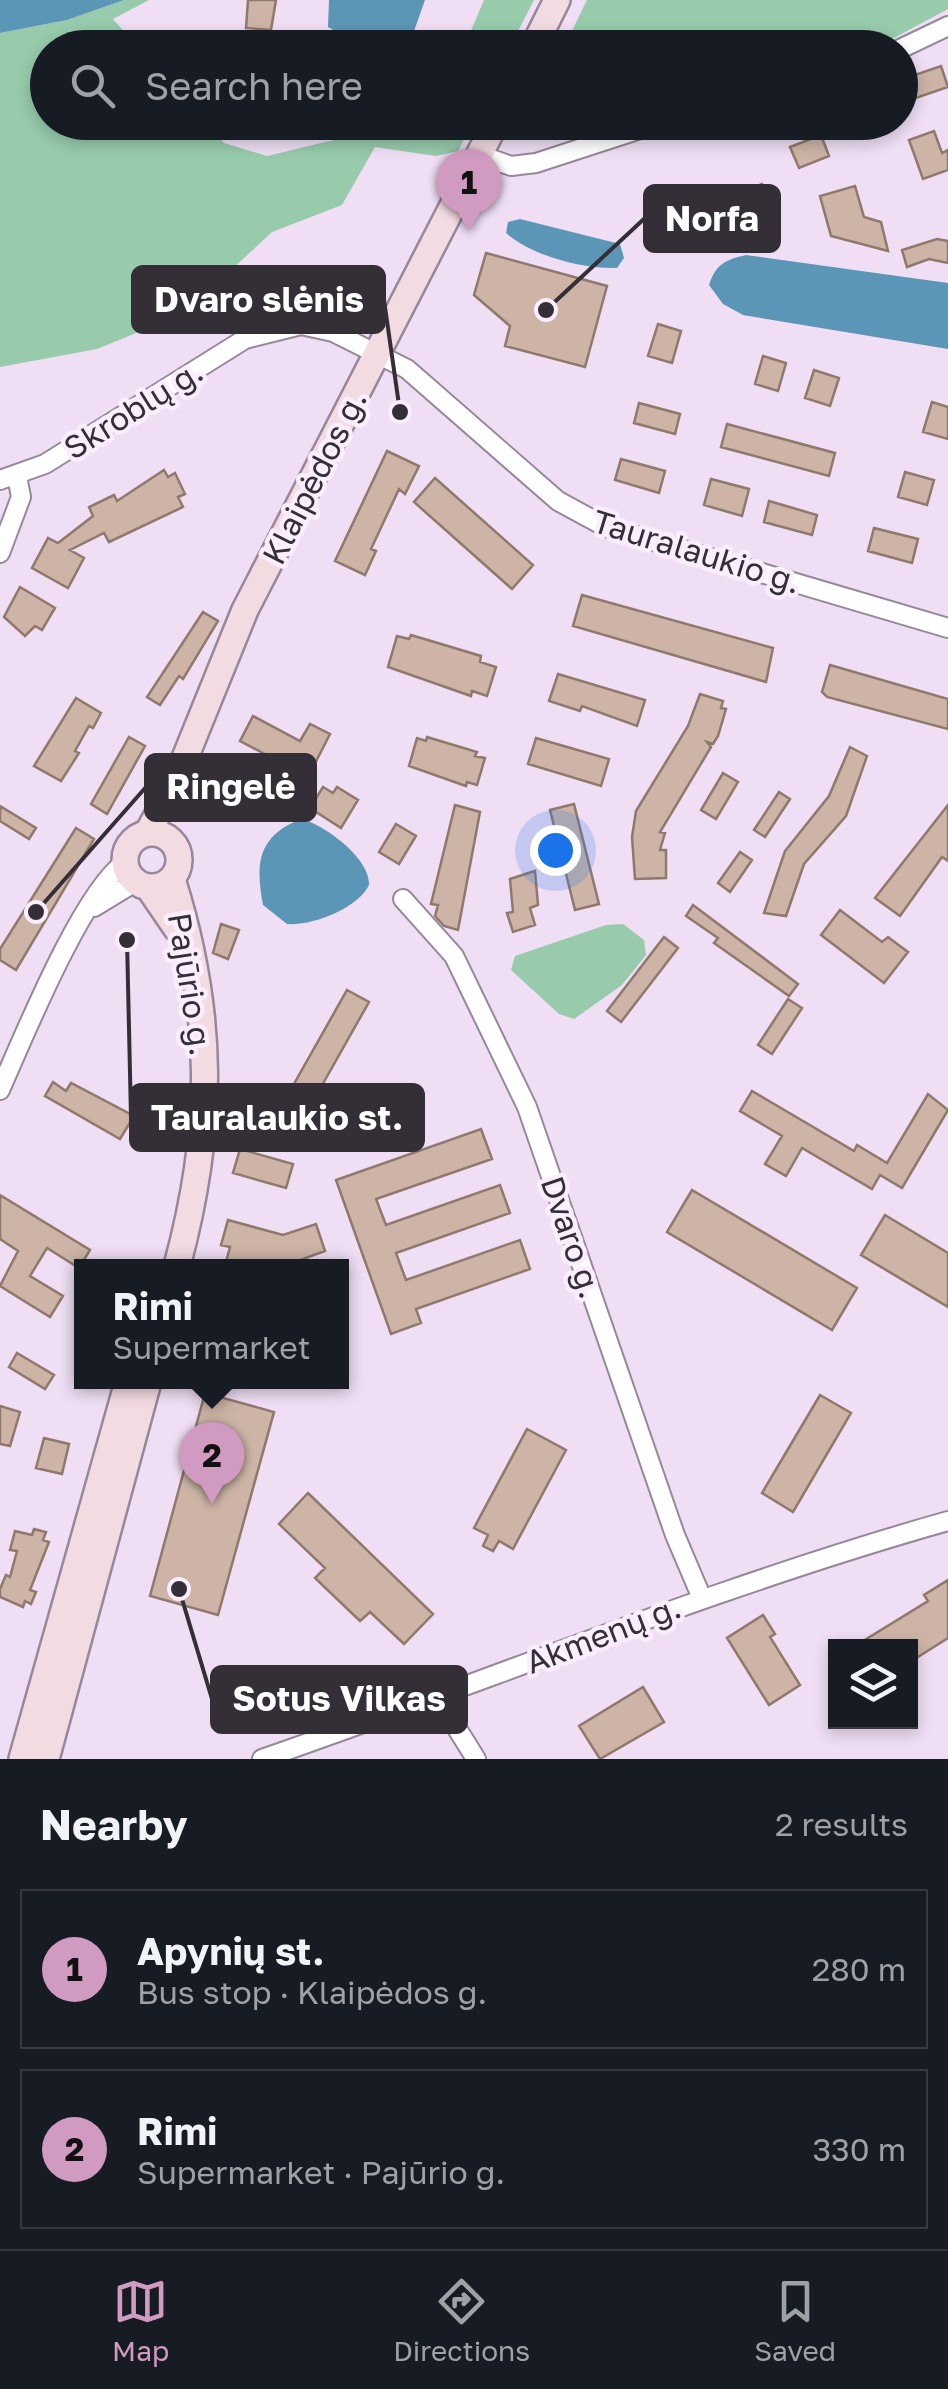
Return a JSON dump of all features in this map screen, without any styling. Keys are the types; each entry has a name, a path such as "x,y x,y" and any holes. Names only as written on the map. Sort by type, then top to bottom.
{"main road":[{"path":"542,30 557,0"},
{"name":"Klaipėdos g.","path":"194,728 244,610 487,140"},
{"name":"Pajūrio g.","path":"162,1259 186,1169 193,1068 181,946 171,918 145,878 132,840 148,832 174,785 194,728"},
{"name":"Pajūrio g.","path":"145,878 179,856 172,842 174,785"},
{"path":"148,832 172,842"},
{"name":"Pajūrio g.","path":"145,878 189,927 195,966 206,1101 200,1176 180,1259"},
{"path":"22,1759 126,1389"},
{"path":"46,1759 146,1389"}],"street":[{"path":"918,40 948,26"},
{"path":"480,155 511,166 536,163 607,140"},
{"name":"Skroblų g.","path":"8,478 45,464 246,339 266,332 301,325 333,332 378,353"},
{"name":"Tauralaukio g.","path":"378,353 407,369 558,501 580,514 636,538 948,628"},
{"path":"0,553 21,497 8,478"},
{"path":"0,1090 62,957 106,880 145,878"},
{"name":"Dvaro g.","path":"403,899 454,956 527,1107 676,1535 701,1596"},
{"name":"Akmenų g.","path":"262,1759 438,1698 701,1596 948,1520"},
{"path":"438,1698 476,1759"}],"green space":[{"path":"124,0 149,0 113,19 123,30 30,30 30,140 221,140 267,156 334,140 464,140 458,151 436,156 375,147 342,205 272,232 185,313 97,349 0,367 0,33 67,20"},
{"path":"484,0 534,0 519,30 471,30"},
{"path":"587,0 948,0 948,9 909,30 572,30"},
{"path":"623,924 644,940 646,955 622,985 574,1019 559,1014 511,970 515,956 606,925"}],"water":[{"path":"0,0 124,0 67,20 0,33"},
{"path":"329,0 425,0 414,30 328,27"},
{"path":"520,219 620,244 624,258 617,268 603,268 544,254 506,233 508,222"},
{"path":"746,255 948,283 948,349 743,315 723,304 709,285 722,264"},
{"path":"301,819 344,844 362,864 369,885 355,901 334,914 287,924 263,905 260,864 276,834"}],"building":[{"path":"248,0 276,0 271,30 246,28"},
{"path":"941,66 948,87 918,97 918,74"},
{"path":"934,131 942,153 948,150 948,170 923,179 909,140 918,140"},
{"path":"808,140 823,140 829,156 799,168 790,147"},
{"path":"762,184 773,212 740,226 733,207 743,203 739,194"},
{"path":"855,186 864,217 881,222 888,251 831,236 820,196"},
{"path":"937,239 948,241 948,263 929,259 907,267 902,250"},
{"path":"486,253 607,286 585,367 505,346 510,326 474,295"},
{"path":"658,324 681,331 672,363 648,356"},
{"path":"763,356 786,363 778,391 755,384"},
{"path":"814,370 839,378 830,406 805,398"},
{"path":"932,402 948,407 948,439 923,432"},
{"path":"639,403 680,414 675,434 634,423"},
{"path":"727,424 835,453 829,476 721,447"},
{"path":"387,451 419,466 405,494 399,489 371,549 376,551 365,575 335,561"},
{"path":"621,459 665,471 659,493 615,480"},
{"path":"164,470 168,477 175,473 185,494 178,497 183,507 109,542 104,533 70,550 84,558 68,588 32,568 48,538 58,543 93,516 89,507 114,495 117,501"},
{"path":"905,472 934,480 927,505 898,497"},
{"path":"435,478 533,565 512,589 414,502"},
{"path":"711,479 749,489 742,516 704,505"},
{"path":"769,501 817,515 812,535 764,522"},
{"path":"874,528 918,539 912,563 868,551"},
{"path":"20,587 55,608 42,630 35,626 25,636 4,617"},
{"path":"582,595 773,648 766,682 573,626"},
{"path":"203,612 218,621 183,679 179,676 160,705 147,697"},
{"path":"411,635 481,656 480,662 496,667 487,696 472,691 471,696 388,667 397,636 409,639"},
{"path":"830,665 948,699 948,729 827,697 822,692"},
{"path":"558,674 645,700 637,726 582,706 580,711 549,701"},
{"path":"700,694 723,701 721,708 726,709 718,736 713,744 707,742 711,747 660,832 665,833 660,850 666,850 666,878 635,879 632,837 636,811 688,726"},
{"path":"76,698 101,713 93,728 89,726 75,751 79,753 61,781 34,766"},
{"path":"253,716 300,741 310,724 330,734 308,777 240,741"},
{"path":"129,737 145,746 107,814 91,804"},
{"path":"427,737 485,758 477,785 467,782 466,786 409,766 417,738 426,741"},
{"path":"536,738 609,759 601,786 528,764"},
{"path":"850,747 867,756 846,816 804,864 786,916 764,913 785,851 829,796"},
{"path":"723,773 738,782 716,819 701,810"},
{"path":"323,787 333,793 337,787 358,800 341,828 310,808"},
{"path":"779,792 790,799 765,837 754,830"},
{"path":"574,804 599,904 575,910 550,810"},
{"path":"455,805 480,812 458,930 444,926 435,916 438,905 431,904"},
{"path":"948,805 948,861 942,857 900,916 875,898"},
{"path":"0,806 36,828 29,839 0,821"},
{"path":"396,824 416,836 399,864 379,852"},
{"path":"76,828 94,839 16,970 0,960 0,949"},
{"path":"740,852 752,860 730,892 718,883"},
{"path":"535,871 538,905 530,908 535,925 513,932 507,913 513,912 510,879"},
{"path":"693,905 798,984 789,996 714,943 718,938 686,916"},
{"path":"840,910 882,942 888,937 908,952 884,983 821,935"},
{"path":"221,924 239,930 228,959 213,953"},
{"path":"664,937 678,948 621,1022 607,1011"},
{"path":"347,990 369,1002 312,1103 290,1091"},
{"path":"788,999 802,1008 772,1054 758,1045"},
{"path":"53,1082 66,1091 71,1083 134,1116 120,1139 45,1096"},
{"path":"752,1091 854,1151 857,1145 887,1163 928,1094 948,1110 902,1188 880,1175 872,1189 802,1148 786,1176 765,1164 782,1136 740,1111"},
{"path":"481,1129 492,1159 376,1199 386,1225 500,1185 510,1213 396,1253 406,1280 520,1240 530,1269 416,1309 421,1323 391,1334 336,1180"},
{"path":"240,1149 293,1164 286,1188 233,1173"},
{"path":"692,1190 857,1288 832,1330 667,1232"},
{"path":"0,1195 90,1250 84,1259 74,1259 74,1265 47,1248 30,1276 63,1296 50,1317 0,1286 18,1251 0,1239"},
{"path":"885,1215 948,1253 948,1307 861,1255"},
{"path":"228,1220 283,1235 316,1224 325,1251 303,1259 227,1259 230,1247 221,1245"},
{"path":"17,1353 54,1375 45,1389 9,1367"},
{"path":"205,1393 274,1412 218,1615 150,1596"},
{"path":"820,1395 851,1413 793,1512 762,1493"},
{"path":"0,1406 20,1412 10,1446 0,1444"},
{"path":"527,1429 566,1450 513,1549 499,1541 493,1551 483,1546 488,1535 474,1528"},
{"path":"44,1438 69,1444 62,1474 36,1468"},
{"path":"308,1493 433,1614 404,1644 370,1612 360,1621 315,1578 325,1568 279,1524"},
{"path":"34,1529 46,1532 43,1540 49,1542 30,1590 36,1592 31,1604 25,1601 23,1607 0,1597 0,1589 6,1575 10,1577 17,1551 10,1550 15,1531 32,1535"},
{"path":"948,1580 948,1638 918,1657 918,1639 866,1639 928,1601 924,1595"},
{"path":"763,1615 775,1634 770,1637 800,1685 769,1705 727,1638"},
{"path":"643,1687 664,1722 600,1759 579,1726"}],"place":[{"name":"Apynių st.","path":"469,231"},
{"name":"Norfa","path":"546,310"},
{"name":"Dvaro slėnis","path":"400,412"},
{"name":"Ringelė","path":"36,912"},
{"name":"Tauralaukio st.","path":"127,940"},
{"name":"Rimi","path":"212,1504"},
{"name":"Sotus Vilkas","path":"179,1589"}]}
